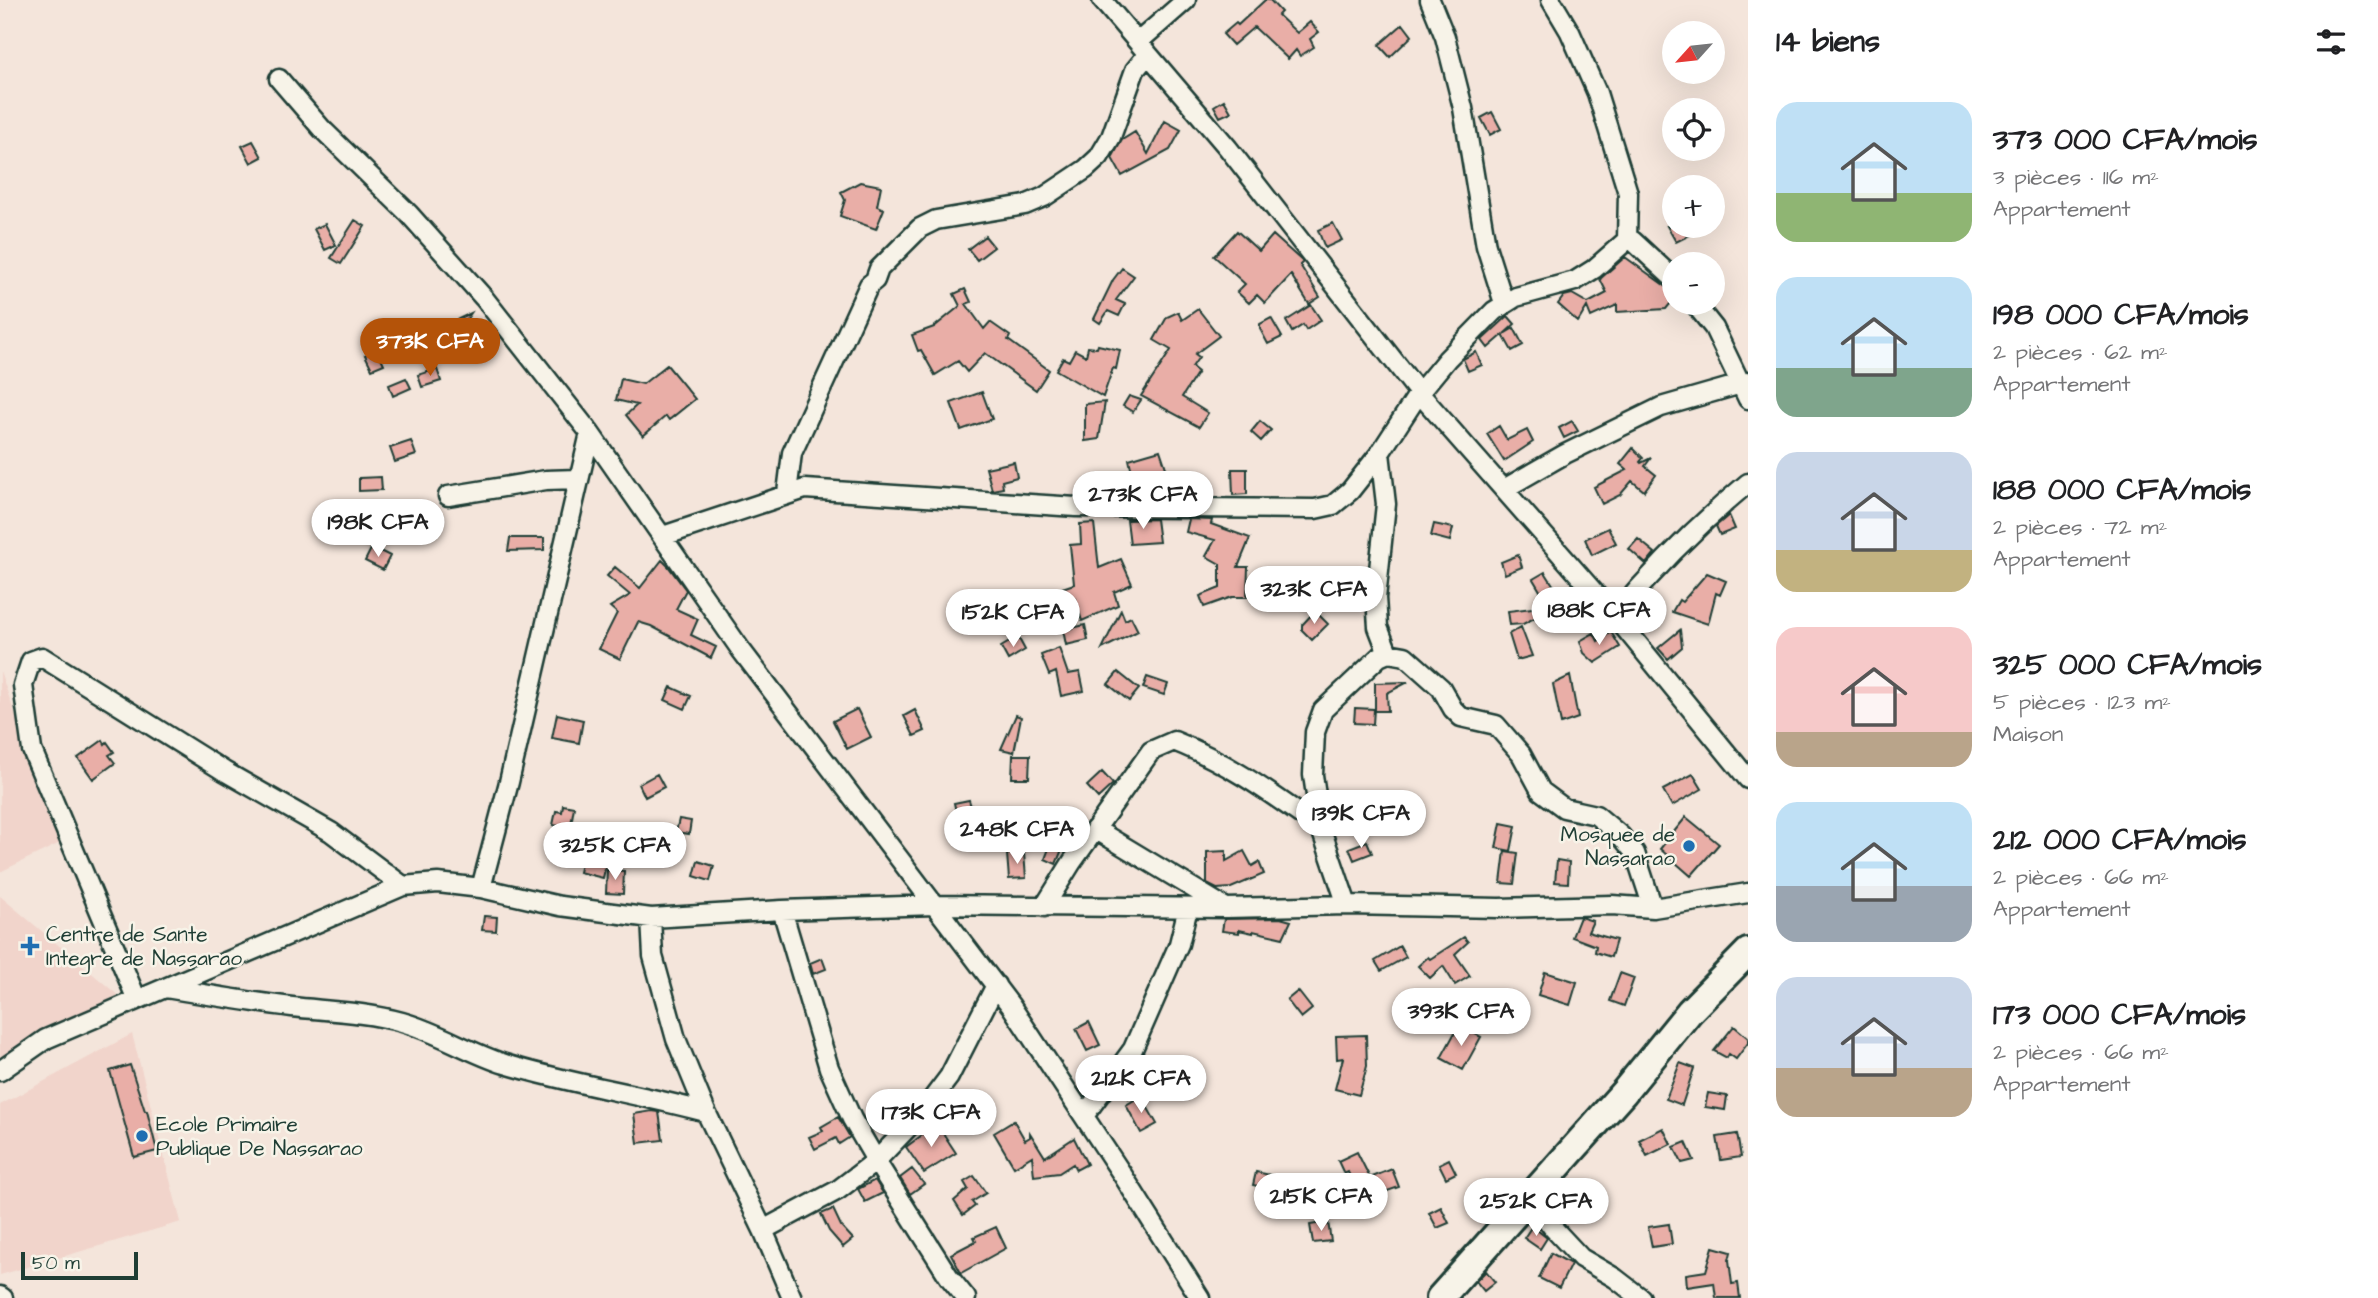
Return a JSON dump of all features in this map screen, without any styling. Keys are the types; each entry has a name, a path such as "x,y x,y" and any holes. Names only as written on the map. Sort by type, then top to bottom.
{"street":[{"path":"1102,0 1228,148 1419,393 1615,616 1748,779"},
{"path":"787,493 792,453 869,285 879,270 920,228 936,220 1024,205 1044,197 1086,169 1099,157 1111,137 1143,48 1186,0"},
{"path":"1430,0 1445,37 1463,108 1486,246 1504,303"},
{"path":"663,536 804,489 1076,506 1315,509 1333,505 1350,491 1380,453 1419,393 1447,359 1504,303 1516,297 1575,281 1594,269 1627,240 1628,192 1597,93 1570,32 1551,0"},
{"path":"279,79 322,129 409,214 484,298 590,433 741,650 996,985 1084,1116 1200,1298"},
{"path":"1627,240 1633,241 1662,267"},
{"path":"1504,489 1565,454 1661,407 1746,389 1714,328 1704,315"},
{"path":"481,888 509,782 590,433"},
{"path":"1380,453 1386,504 1376,598 1378,627 1388,653"},
{"path":"448,496 546,480 578,479"},
{"path":"1615,616 1651,574 1748,483"},
{"path":"1347,905 1321,829 1313,775 1315,732 1323,710 1379,657 1388,653 1405,656 1417,666 1441,688 1461,717 1496,725 1521,754 1541,791 1564,808 1596,815 1621,836 1635,853 1653,908"},
{"path":"136,1000 32,750 23,685 30,661 42,657 72,674 224,771 331,832 403,886"},
{"path":"1044,906 1151,751 1174,741 1237,770 1321,829"},
{"path":"1095,829 1226,908"},
{"path":"0,1070 46,1039 403,886 438,883 481,888 560,906 650,918 935,905 1226,908 1347,905 1499,908 1612,905 1653,908 1748,893"},
{"path":"1084,1116 1133,1049 1179,944 1188,908"},
{"path":"782,910 830,1068 852,1119 949,1277 966,1298"},
{"path":"650,918 653,956 676,1039 706,1112 763,1230 792,1298"},
{"path":"1440,1298 1624,1092 1690,1011 1748,952"},
{"path":"763,1230 838,1189 876,1161 921,1114 949,1077 996,985"},
{"path":"166,988 358,1013 402,1022 502,1063 589,1087 649,1097 706,1112"},
{"path":"1530,1198 1581,1258 1642,1298"}],"shaded area":[{"path":"0,671 60,843 0,872"},
{"name":"Centre de Sante Integre de Nassarao","path":"0,896 119,996 0,1063"},
{"path":"132,1034 181,1222 0,1275 0,1105"}],"building":[{"path":"1265,0 1270,0 1281,12 1278,15 1297,33 1310,22 1319,32 1310,39 1314,47 1300,56 1296,50 1288,59 1254,27 1233,45 1223,34 1236,23 1238,25"},
{"path":"1403,24 1412,36 1390,57 1379,45"},
{"path":"1224,100 1231,112 1220,117 1214,106"},
{"path":"1492,112 1501,129 1490,135 1481,118"},
{"path":"1165,121 1181,130 1170,150 1122,176 1112,158 1122,140 1135,132 1148,154"},
{"path":"253,141 262,157 251,163 242,146"},
{"path":"860,182 881,186 877,206 884,209 876,229 840,216 845,200 841,192"},
{"path":"355,220 365,226 341,264 331,258"},
{"path":"1333,223 1342,240 1325,248 1318,230"},
{"path":"325,224 336,245 325,250 314,229"},
{"path":"1237,231 1259,251 1273,235 1303,262 1300,265 1320,297 1309,304 1291,275 1265,303 1257,295 1249,303 1237,292 1245,284 1214,256"},
{"path":"985,236 994,247 977,260 968,249"},
{"path":"1625,257 1662,284 1662,309 1617,312 1617,305 1591,317 1587,307 1578,322 1558,304 1564,296 1572,294 1588,303 1607,293 1600,279"},
{"path":"1122,268 1134,276 1116,300 1125,304 1119,316 1108,311 1100,323 1094,319 1113,280"},
{"path":"965,289 971,302 966,304 984,329 990,322 1010,336 1008,340 1049,370 1036,390 985,353 967,372 958,361 935,375 921,350 918,351 912,335 934,327 960,306 954,294"},
{"path":"1311,305 1321,320 1306,330 1303,325 1292,332 1286,321"},
{"path":"1198,309 1219,336 1195,354 1199,357 1192,367 1198,372 1182,397 1208,413 1199,427 1141,396 1171,350 1154,340 1167,317 1178,312 1182,320"},
{"path":"471,313 462,326 479,359 463,365 453,339 437,362 421,350 435,330"},
{"path":"1508,316 1515,324 1504,334 1514,328 1523,345 1512,351 1503,335 1488,348 1482,340"},
{"path":"1271,318 1282,337 1268,344 1260,324"},
{"path":"1098,345 1120,350 1116,369 1113,368 1103,397 1056,370 1063,358 1069,361 1075,350 1086,356 1088,347 1097,348"},
{"path":"377,349 384,364 372,369 365,355"},
{"path":"1476,352 1482,365 1468,371 1463,359"},
{"path":"667,365 695,399 669,420 666,416 643,436 626,415 637,405 616,400 621,379 643,384"},
{"path":"437,369 441,381 422,387 418,375"},
{"path":"406,378 411,388 393,396 389,385"},
{"path":"982,392 992,419 961,430 951,403"},
{"path":"1129,396 1141,400 1133,412 1123,406"},
{"path":"1105,402 1099,439 1085,441 1085,404"},
{"path":"1260,421 1271,430 1261,441 1251,432"},
{"path":"1572,421 1578,431 1564,438 1559,428"},
{"path":"1499,426 1507,440 1527,430 1533,442 1504,461 1487,434"},
{"path":"411,441 416,455 395,462 390,448"},
{"path":"1633,448 1643,458 1641,463 1651,458 1645,466 1656,475 1644,491 1632,481 1620,495 1602,504 1594,487 1627,470 1620,464"},
{"path":"1160,450 1172,486 1149,494 1104,492 1098,475 1133,477 1129,459"},
{"path":"1014,462 1017,477 1002,481 1003,488 992,490 986,468"},
{"path":"1232,469 1247,469 1247,494 1233,495"},
{"path":"381,477 382,490 359,491 359,478"},
{"path":"1729,515 1735,529 1720,535 1716,526"},
{"path":"1156,519 1159,542 1130,544 1127,520"},
{"path":"1189,519 1212,520 1211,524 1250,538 1238,567 1248,567 1247,597 1232,597 1204,607 1200,596 1220,588 1220,564 1206,556 1215,540 1186,532"},
{"path":"1094,523 1099,568 1121,559 1132,584 1114,592 1118,605 1082,621 1075,599 1064,602 1059,589 1074,584 1070,545 1081,544 1080,524"},
{"path":"1434,524 1453,528 1450,541 1431,536"},
{"path":"1608,528 1616,543 1592,555 1585,539"},
{"path":"510,538 544,538 544,550 508,551"},
{"path":"1638,539 1655,553 1646,564 1629,549"},
{"path":"372,547 390,556 383,570 365,561"},
{"path":"1518,555 1522,567 1505,574 1501,562"},
{"path":"662,560 686,590 676,609 698,619 691,635 716,647 711,658 651,626 638,622 620,659 599,649 617,613 610,607 630,595 607,576 615,567 640,588"},
{"path":"1545,572 1567,607 1556,613 1553,608 1523,624 1510,625 1508,611 1549,606 1533,579"},
{"path":"1707,573 1726,581 1720,595 1716,593 1708,624 1672,612 1679,600 1682,602"},
{"path":"1649,604 1659,612 1648,627 1638,620"},
{"path":"1121,610 1125,620 1131,617 1138,631 1102,649"},
{"path":"1315,611 1328,624 1312,640 1302,630 1302,625"},
{"path":"1085,625 1088,640 1066,645 1063,630"},
{"path":"1521,627 1532,656 1517,660 1509,634"},
{"path":"1680,630 1682,647 1668,659 1658,648"},
{"path":"1611,632 1620,647 1595,663 1584,653 1580,641 1594,633 1598,641"},
{"path":"1018,637 1025,650 1008,660 1001,647"},
{"path":"1059,648 1068,674 1080,672 1084,691 1061,696 1056,672 1049,675 1041,655"},
{"path":"1118,672 1139,689 1129,701 1108,684"},
{"path":"1570,676 1578,718 1561,724 1553,684"},
{"path":"1147,677 1168,684 1164,695 1143,688"},
{"path":"1408,682 1387,693 1388,711 1375,711 1375,683"},
{"path":"671,687 691,696 685,709 665,700"},
{"path":"1355,708 1374,709 1373,724 1354,723"},
{"path":"857,709 871,737 847,749 833,721"},
{"path":"915,710 925,731 914,736 904,716"},
{"path":"557,714 583,720 579,743 552,738"},
{"path":"1016,715 1021,717 1014,752 1001,749"},
{"path":"103,740 114,752 109,755 115,763 93,779 78,758"},
{"path":"1013,755 1030,755 1029,778 1012,778"},
{"path":"1102,772 1113,784 1098,798 1087,786"},
{"path":"657,774 664,787 645,797 639,784"},
{"path":"1693,774 1702,789 1672,806 1663,790"},
{"path":"969,800 974,816 958,820 954,803"},
{"path":"563,805 574,807 568,842 609,851 603,878 579,872 581,864 554,855 559,826 553,825 556,811 562,812"},
{"name":"Mosquee de Nassarao","path":"1686,817 1719,844 1691,876 1660,849"},
{"path":"679,819 691,821 689,834 676,832"},
{"path":"1501,823 1516,826 1511,851 1496,848"},
{"path":"1052,841 1064,845 1056,864 1045,859"},
{"path":"1367,841 1372,853 1354,860 1349,848"},
{"path":"1226,851 1226,861 1244,851 1252,866 1259,862 1264,874 1231,888 1217,889 1207,884 1207,852"},
{"path":"1505,851 1518,853 1514,884 1501,883"},
{"path":"1024,853 1026,878 1009,879 1007,854"},
{"path":"1557,860 1569,862 1568,883 1555,882"},
{"path":"698,861 714,866 710,881 694,876"},
{"path":"607,870 624,871 623,894 606,893"},
{"path":"484,916 497,917 496,931 482,930"},
{"path":"1580,917 1593,921 1588,932 1616,940 1611,957 1595,952 1596,946 1572,937"},
{"path":"1280,918 1291,921 1283,938 1253,931 1222,931 1224,919"},
{"path":"1464,937 1468,942 1455,954 1470,976 1455,985 1443,966 1430,978 1418,966 1428,957 1430,959"},
{"path":"1400,946 1406,957 1381,971 1375,961"},
{"path":"822,958 826,969 813,974 810,963"},
{"path":"1545,972 1577,982 1570,1005 1538,995"},
{"path":"1620,973 1634,978 1624,1006 1610,1001"},
{"path":"1298,991 1312,1009 1301,1018 1287,1000"},
{"path":"1089,1022 1100,1045 1087,1051 1076,1029"},
{"path":"1459,1025 1481,1037 1463,1070 1441,1058"},
{"path":"1734,1026 1748,1038 1748,1043 1736,1059 1729,1054 1727,1058 1714,1051"},
{"path":"1366,1035 1367,1066 1359,1095 1335,1089 1343,1058 1337,1059 1336,1036"},
{"path":"1680,1063 1694,1068 1682,1105 1666,1099"},
{"path":"130,1065 147,1111 157,1151 134,1157 110,1071"},
{"path":"1137,1073 1146,1088 1129,1098 1121,1084"},
{"path":"1708,1093 1727,1096 1725,1110 1705,1107"},
{"path":"1141,1096 1157,1124 1141,1133 1126,1105"},
{"path":"659,1112 663,1140 638,1143 634,1114"},
{"path":"838,1117 850,1137 839,1144 836,1138 815,1149 809,1137 823,1131 821,1127"},
{"path":"1014,1121 1025,1140 1030,1137 1030,1133 1045,1157 1074,1138 1087,1164 1076,1170 1073,1164 1059,1173 1034,1176 1032,1156 1014,1167 994,1133"},
{"path":"937,1124 956,1153 924,1173 906,1147"},
{"path":"1663,1128 1671,1144 1647,1156 1639,1140"},
{"path":"1737,1134 1741,1157 1721,1160 1717,1137"},
{"path":"1686,1142 1694,1160 1682,1163 1674,1147"},
{"path":"1357,1152 1370,1178 1392,1169 1399,1187 1373,1196 1370,1189 1358,1194 1348,1172 1344,1174 1338,1161"},
{"path":"1449,1159 1456,1173 1446,1178 1439,1164"},
{"path":"912,1169 924,1184 910,1194 900,1178"},
{"path":"1256,1172 1270,1175 1267,1188 1253,1185"},
{"path":"974,1176 986,1193 972,1202 975,1206 963,1215 954,1201 968,1189 964,1182"},
{"path":"875,1180 883,1193 865,1202 858,1189"},
{"path":"1441,1207 1449,1223 1437,1228 1429,1213"},
{"path":"833,1209 841,1226 853,1239 843,1247 829,1231 821,1214"},
{"path":"1328,1222 1331,1241 1313,1243 1310,1225"},
{"path":"1669,1224 1672,1244 1652,1247 1648,1227"},
{"path":"1532,1226 1547,1238 1540,1249 1524,1238"},
{"path":"996,1227 1006,1248 961,1273 951,1254 976,1241 974,1237"},
{"path":"1713,1247 1731,1252 1729,1260 1732,1284 1738,1283 1740,1298 1716,1298 1714,1283 1687,1287 1686,1274 1706,1271"},
{"path":"1551,1253 1571,1264 1559,1288 1539,1278"},
{"path":"1486,1271 1495,1282 1484,1291 1476,1281"}],"place":[{"name":"Mosquee de Nassarao","path":"1689,846"},
{"name":"Centre de Sante Integre de Nassarao","path":"30,946"},
{"name":"Ecole Primaire Publique De Nassarao","path":"142,1136"}]}
